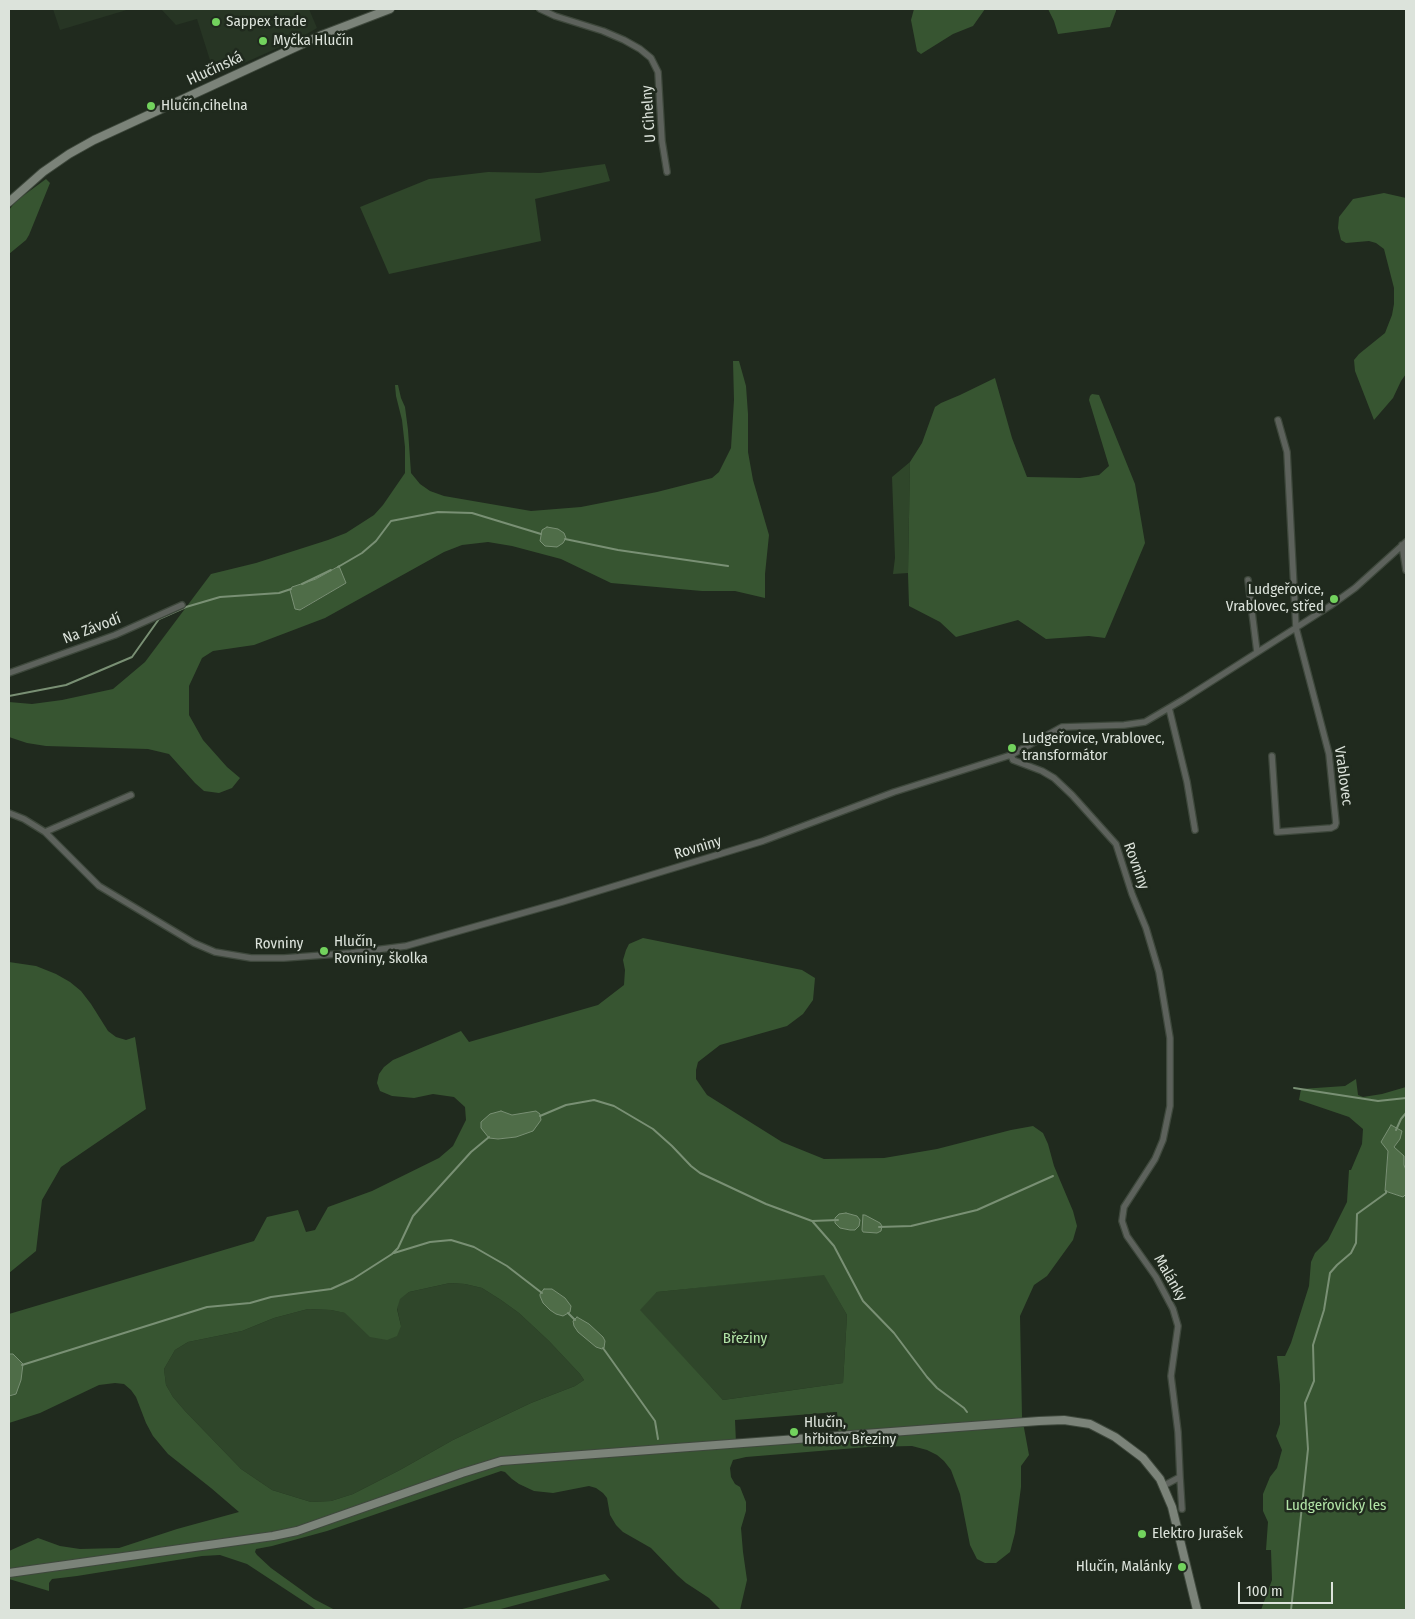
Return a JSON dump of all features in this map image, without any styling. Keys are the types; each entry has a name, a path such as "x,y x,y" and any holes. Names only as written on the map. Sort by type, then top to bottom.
{"street":[{"name":"Hlučínská","path":"9,202 43,172 94,140 322,35 390,9"},
{"name":"U Cihelny","path":"540,9 624,40 651,58 658,72 662,141 667,172"},
{"name":"Vrablovec","path":"1272,756 1278,832 1331,828 1335,826 1329,754 1296,628 1287,452 1278,420"},
{"path":"1011,755 1062,728 1136,724 1152,719 1350,592 1404,544"},
{"path":"1404,544 1406,570"},
{"path":"1248,580 1257,652"},
{"name":"Na Závodí","path":"9,673 114,635 182,605"},
{"path":"1169,708 1188,782 1195,830"},
{"name":"Rovniny","path":"9,813 24,819 45,832 99,886 200,946 215,952 251,958 318,956 406,946 554,905 736,850 894,792 1011,755 1013,760 1042,771 1054,778 1116,844 1132,894 1146,928 1159,972 1170,1038 1171,1098 1168,1119"},
{"path":"45,832 131,795"},
{"name":"Malánky","path":"1168,1119 1163,1140 1155,1159 1124,1207 1122,1221 1127,1236 1156,1277 1173,1309 1178,1326 1171,1376 1178,1432 1182,1509"},
{"path":"9,1573 297,1532 501,1461 1064,1420 1082,1422 1109,1433 1143,1458 1164,1486 1174,1513 1197,1610"},
{"path":"1164,1486 1180,1477"}],"shaded area":[{"path":"53,9 130,9 60,30"},
{"path":"161,9 309,9 317,28 300,38 215,76 197,19 176,25"},
{"path":"547,527 558,529 564,533 566,538 563,543 557,547 545,546 540,541 542,530"},
{"path":"339,566 346,583 300,610 295,609 290,590 292,587 316,579"},
{"path":"501,1111 512,1115 536,1111 540,1114 541,1120 533,1131 516,1137 489,1138 481,1128 481,1122 490,1114"},
{"path":"1391,1125 1402,1131 1400,1139 1394,1147 1404,1156 1406,1194 1403,1197 1385,1191 1388,1151 1381,1142"},
{"path":"846,1213 857,1216 860,1220 859,1226 855,1230 840,1228 835,1223 835,1218 839,1214"},
{"path":"863,1215 880,1223 882,1226 881,1231 877,1233 863,1232"},
{"path":"544,1289 552,1289 565,1298 571,1306 570,1312 563,1316 550,1310 543,1303 540,1296"},
{"path":"577,1317 589,1324 603,1337 605,1341 604,1348 596,1347 578,1332 573,1321"},
{"path":"9,1354 13,1354 23,1364 21,1380 16,1394 9,1396"}],"green space":[{"path":"914,9 985,9 973,26 953,34 921,54 917,51 911,20"},
{"path":"1048,9 1116,9 1116,11 1110,27 1058,34"},
{"path":"605,164 610,181 535,199 541,241 389,274 360,207 429,179 488,172 540,173"},
{"path":"46,179 50,183 29,235 26,240 9,254 9,210 16,201"},
{"path":"1384,193 1406,198 1406,374 1393,398 1374,420 1355,371 1354,360 1385,333 1392,315 1394,288 1384,249 1376,243 1369,241 1346,243 1341,240 1338,228 1339,217 1353,199"},
{"path":"733,361 739,361 746,386 748,452 753,480 769,535 765,574 765,598 735,591 702,591 611,583 561,559 512,546 488,542 462,545 444,552 325,618 254,645 213,651 202,658 189,686 189,715 203,740 227,767 240,778 232,788 219,793 204,791 169,754 148,749 46,746 27,743 9,737 9,702 32,704 62,700 113,689 145,662 211,574 256,563 328,540 346,533 374,515 405,473 402,420 395,385 398,385 405,407 411,473 420,484 430,491 444,496 531,511 581,507 657,492 712,478 719,472 731,448 734,400","holes":["337,567 346,583 301,610 290,590 316,579"]},
{"path":"995,378 1012,438 1027,477 1080,478 1099,475 1109,466 1089,400 1092,394 1099,395 1135,484 1145,543 1105,638 1089,636 1046,639 1018,620 956,637 940,622 909,606 910,462 922,443 935,407"},
{"path":"910,462 908,573 893,574 895,558 892,477"},
{"path":"643,938 802,970 815,978 813,1000 803,1014 787,1026 720,1045 698,1062 696,1070 696,1079 707,1095 782,1142 824,1159 884,1158 937,1149 1033,1126 1043,1133 1077,1226 1073,1240 1047,1276 1034,1285 1020,1316 1022,1417 1029,1455 1021,1466 1021,1487 1015,1533 1010,1552 996,1563 985,1563 977,1559 970,1545 960,1494 951,1470 937,1455 912,1446 868,1447 746,1457 733,1460 730,1468 731,1477 735,1484 740,1487 746,1502 746,1511 741,1528 747,1580 740,1610 721,1610 709,1598 686,1583 651,1548 623,1532 610,1515 607,1498 596,1488 589,1486 553,1493 534,1491 519,1484 505,1472 501,1471 327,1531 256,1549 257,1555 271,1568 314,1599 335,1610 317,1610 247,1564 220,1555 202,1556 52,1579 49,1583 49,1591 9,1579 9,1551 38,1538 60,1546 80,1549 119,1548 177,1529 239,1512 168,1454 153,1436 136,1397 124,1384 99,1385 40,1413 9,1423 9,1396 16,1394 13,1354 9,1354 9,1314 254,1241 267,1217 298,1210 306,1232 315,1230 328,1207 372,1191 439,1158 453,1146 466,1120 465,1107 454,1097 433,1094 414,1098 392,1096 380,1091 377,1083 379,1074 384,1067 393,1060 461,1031 469,1042 598,1005 624,985 625,970 623,960 629,944","holes":["501,1111 512,1115 516,1137 498,1139 489,1137","824,1275 847,1315 843,1383 723,1400 640,1310 657,1292","450,1283 482,1288 519,1313 549,1341 584,1380 575,1386 531,1403 453,1440 353,1494 331,1501 311,1502 272,1490 241,1469 185,1411 166,1385 164,1369 175,1350 188,1342 242,1331 274,1318 308,1309 345,1313 370,1337 387,1340 397,1336 401,1326 397,1309 400,1299 409,1292","837,1412 839,1436 736,1443 735,1420"]},
{"path":"9,962 36,966 70,982 81,991 108,1031 116,1037 126,1040 135,1037 146,1109 61,1167 42,1200 36,1251 9,1273"},
{"name":"Ludgeřovický les","path":"1356,1079 1358,1095 1363,1097 1406,1087 1406,1170 1394,1147 1400,1139 1388,1151 1385,1191 1403,1197 1406,1194 1406,1610 1261,1610 1272,1580 1271,1550 1266,1550 1268,1522 1263,1511 1263,1494 1270,1477 1277,1468 1282,1450 1276,1436 1280,1424 1280,1385 1277,1356 1285,1356 1291,1343 1309,1286 1311,1262 1315,1253 1328,1240 1347,1202 1349,1170 1351,1170 1362,1144 1363,1129 1349,1117 1299,1100 1301,1089 1345,1086"},
{"name":"Březiny","path":"824,1274 847,1315 843,1383 723,1400 639,1310 657,1292"},
{"path":"450,1283 482,1288 519,1313 549,1341 584,1380 575,1386 531,1403 453,1440 353,1494 331,1501 311,1502 272,1490 241,1469 185,1411 166,1385 164,1369 175,1350 188,1342 242,1331 274,1318 308,1309 346,1313 355,1321 401,1326 397,1308 399,1299 409,1292"},
{"path":"605,1574 610,1580 497,1610 458,1610"}],"waterway":[{"path":"338,567 362,553 376,541 391,521 438,512 472,513 541,534"},
{"path":"565,539 618,550 728,566"},
{"path":"302,584 331,570"},
{"path":"9,696 66,685 132,657 159,619 186,607 220,597 279,593 291,589"},
{"path":"1294,1088 1378,1101 1406,1098"},
{"path":"540,1116 566,1105 594,1100 614,1106 653,1129 700,1173 766,1204 812,1221 838,1220"},
{"path":"1396,1130 1406,1113"},
{"path":"22,1365 207,1307 250,1303 271,1297 331,1289 353,1279 392,1254 398,1248 413,1216 471,1152 489,1137"},
{"path":"879,1227 911,1226 977,1210 1053,1176"},
{"path":"1291,1610 1308,1449 1305,1403 1314,1381 1313,1345 1324,1310 1330,1273 1351,1253 1356,1243 1357,1214 1386,1193 1386,1191"},
{"path":"813,1222 834,1246 863,1301 894,1333 937,1388 967,1412"},
{"path":"394,1253 430,1242 451,1240 474,1247 507,1266 542,1293"},
{"path":"568,1313 575,1320"},
{"path":"603,1348 655,1421 658,1439"}],"place":[{"name":"Sappex trade","path":"216,22"},
{"name":"Myčka Hlučín","path":"263,41"},
{"name":"Hlučín,cihelna","path":"151,106"},
{"name":"Ludgeřovice, Vrablovec, střed","path":"1334,599"},
{"name":"Ludgeřovice, Vrablovec, transformátor","path":"1012,748"},
{"name":"Hlučín, Rovniny, školka","path":"324,951"},
{"name":"Hlučín, hřbitov Březiny","path":"794,1432"},
{"name":"Elektro Jurašek","path":"1142,1534"},
{"name":"Hlučín, Malánky","path":"1182,1567"}]}
